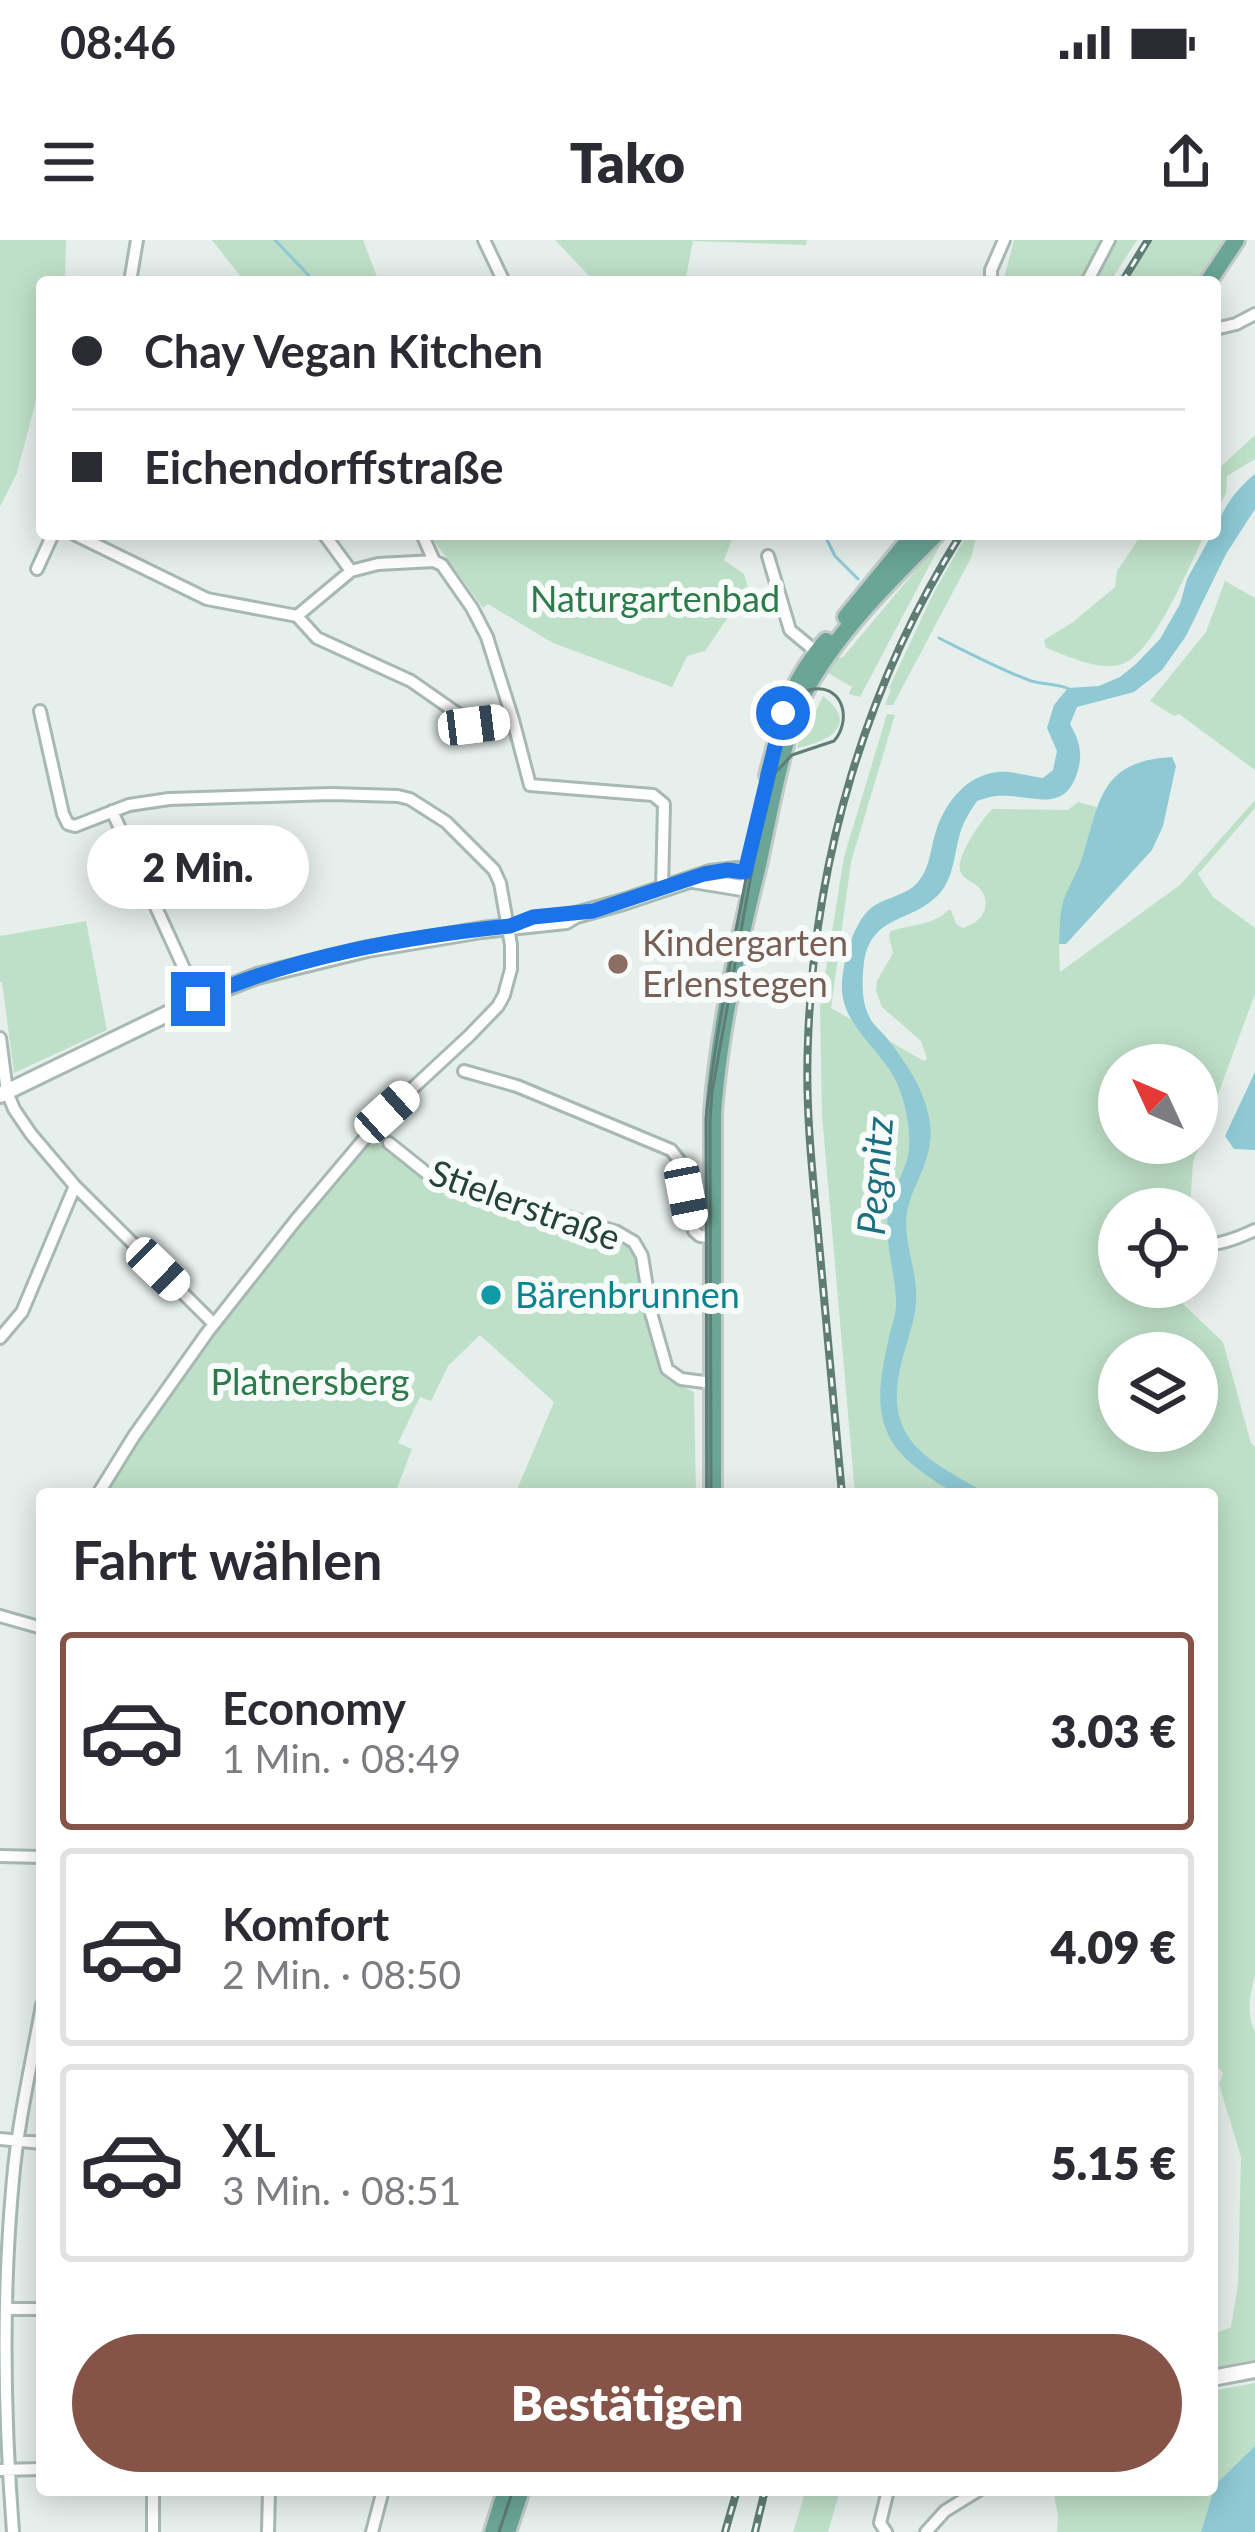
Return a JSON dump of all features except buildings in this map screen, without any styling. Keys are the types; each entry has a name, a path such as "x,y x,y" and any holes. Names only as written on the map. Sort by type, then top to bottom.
{"main road":[{"path":"1212,276 1236,240"},
{"path":"709,1488 713,1105 747,880 798,710 821,656 910,540"},
{"path":"858,610 930,540"},
{"path":"493,2532 504,2496"},
{"path":"507,2532 518,2496"}],"street":[{"path":"131,276 137,240"},
{"path":"484,240 501,276"},
{"path":"992,276 1004,240"},
{"path":"1090,276 1109,240"},
{"path":"1221,328 1255,314"},
{"path":"37,569 50,540"},
{"path":"86,540 207,599 297,616 317,638 411,681 474,725 513,720"},
{"path":"328,540 351,571"},
{"path":"425,540 434,561"},
{"path":"768,556 790,630 821,656"},
{"path":"297,616 351,571 434,561 442,565 488,637 530,785 653,795 664,804 662,890"},
{"path":"40,711 68,824 75,826 148,801 398,796 446,822 494,870 510,926 512,969 497,1006 387,1112 214,1324 102,1488"},
{"path":"112,811 198,999"},
{"path":"3,1093 256,976 326,957 510,926 533,917 576,914 693,880 747,880"},
{"path":"0,1038 3,1093 31,1134 75,1186 214,1324"},
{"path":"464,1071 517,1086 671,1150 679,1160 692,1228 710,1237"},
{"name":"Stielerstraße","path":"389,1143 429,1174 616,1232 634,1242 642,1256 664,1363 677,1377 708,1383"},
{"path":"0,1339 22,1312 75,1186"},
{"path":"1218,1243 1254,1233"},
{"path":"0,1616 36,1626"},
{"path":"0,1856 36,1857"},
{"path":"13,2532 4,2469 6,2309 13,2172 36,2040"},
{"path":"0,2139 36,2142"},
{"path":"6,2309 36,2309"},
{"path":"1218,2377 1255,2370"},
{"path":"4,2469 36,2469"},
{"path":"149,2496 152,2532"},
{"path":"268,2532 269,2496"},
{"path":"372,2532 381,2496"},
{"path":"886,2532 880,2523 887,2496"},
{"path":"926,2532 937,2518 970,2496"}],"green space":[{"path":"0,240 66,240 65,276 36,276 36,400 17,473 0,507"},
{"path":"212,240 363,240 377,276 240,276"},
{"path":"555,240 807,240 806,245 693,241 686,276 589,276"},
{"path":"1014,240 1137,240 1114,276 1005,276"},
{"path":"1152,240 1226,240 1204,276 1129,276"},
{"path":"1255,435 1255,459 1227,476 1221,503 1221,466"},
{"name":"Naturgartenbad","path":"433,540 732,540 724,560 744,574 748,588 705,651 687,656 672,687 553,643 488,604 483,608"},
{"path":"943,540 860,697 849,694 852,687 828,673 837,658 843,657"},
{"path":"964,540 976,540 971,558 893,705 885,705 889,688"},
{"path":"1138,540 1202,540 1157,629 1132,659 1101,666 1046,648 1044,640 1115,587 1117,571"},
{"path":"1225,581 1255,598 1255,770 1179,714 1174,716 1150,701 1206,632"},
{"path":"823,696 839,716 836,731 797,748 804,725 809,726"},
{"path":"887,714 895,715 851,862 831,1008 924,1061 921,1041 882,1007 876,991 893,953 889,936 891,931 929,922 948,910 963,928 979,919 985,909 984,897 962,874 960,864 992,809 1068,810 1078,802 1097,807 1080,866 1062,905 1060,972 1180,885 1255,800 1255,808 1198,874 1213,897 1255,928 1255,994 1218,1094 1218,1044 1098,1044 1098,1164 1193,1164 1191,1188 1098,1188 1098,1308 1187,1308 1212,1332 1098,1332 1098,1452 1218,1452 1218,1337 1223,1342 1255,1447 1255,1975 1250,2011 1255,2032 1255,2360 1218,2367 1218,2332 1231,2327 1238,2284 1241,2157 1218,2067 1218,1488 854,1488 822,1115 820,1007 844,857"},
{"path":"86,921 107,1030 14,1073 0,982 0,936"},
{"name":"Platnersberg","path":"371,1138 427,1178 622,1239 633,1250 657,1361 672,1380 694,1392 696,1488 518,1488 554,1402 480,1335 448,1366 431,1401 420,1397 398,1443 412,1449 397,1488 106,1488 180,1378"},
{"path":"1255,2383 1255,2446 1218,2482 1218,2390"},
{"path":"804,2496 838,2496 828,2532 793,2532"},
{"path":"1054,2496 1212,2496 1201,2532 1057,2532"}],"water":[{"path":"1255,474 1255,509 1226,554 1186,636 1162,670 1134,692 1077,707 1070,724 1080,757 1072,784 1055,798 996,796 977,801 963,825 949,878 940,893 884,927 868,946 863,976 866,1010 912,1075 931,1130 907,1216 916,1303 897,1399 907,1435 919,1449 977,1488 948,1488 905,1458 893,1444 882,1414 881,1380 896,1307 887,1220 908,1155 909,1130 894,1077 847,1011 842,984 847,954 859,923 871,908 918,882 945,810 958,792 987,774 1043,778 1053,770 1057,751 1047,728 1054,705 1068,688 1099,686 1120,677 1160,639 1209,540 1221,540 1221,517"},
{"path":"1172,757 1176,766 1163,826 1152,850 1066,944 1059,944 1064,900 1106,789 1129,767"},
{"path":"1255,1072 1255,1150 1234,1149 1225,1136"},
{"path":"1255,2446 1255,2532 1201,2532 1212,2496 1218,2496 1218,2482"}],"waterway":[{"path":"275,240 309,276"},
{"path":"827,540 835,556 858,579"},
{"path":"939,638 1031,681 1069,689"}],"tram line":[{"path":"707,1488 706,1119 711,1080 749,865 782,726 799,696 824,690 838,699 842,724 834,741 792,755 775,773 755,853 712,1092 711,1488"},
{"path":"499,2532 511,2496"}],"railway":[{"path":"1126,276 1148,240"},
{"path":"841,1488 810,1137 807,1065 812,974 834,842 872,714 897,652 957,540"},
{"path":"725,2532 735,2496"},
{"path":"755,2532 764,2496"}],"place":[{"name":"Kindergarten Erlenstegen","path":"618,964"},
{"name":"Bärenbrunnen","path":"491,1295"}],"route":[{"path":"198,999 256,976 326,957 510,926 533,917 593,911 704,874 745,872 783,713"}],"water label":[{"name":"Pegnitz","path":"875,1176"}]}
